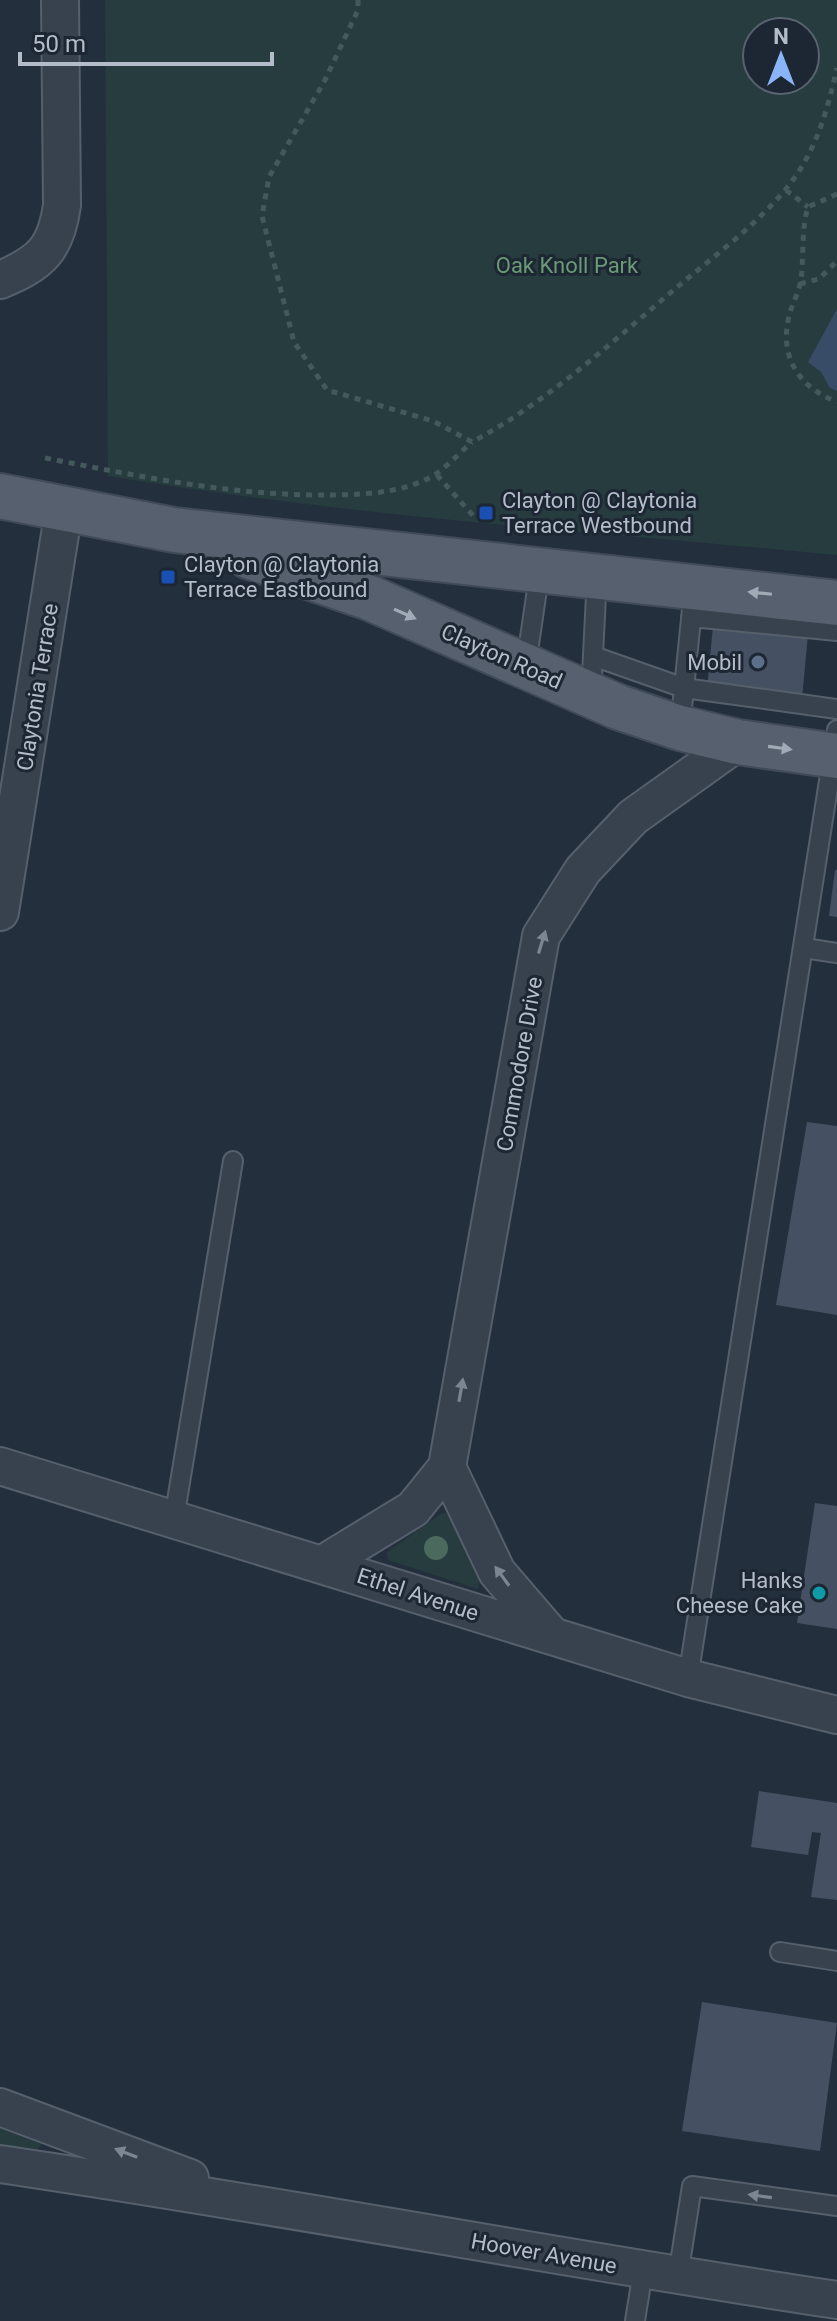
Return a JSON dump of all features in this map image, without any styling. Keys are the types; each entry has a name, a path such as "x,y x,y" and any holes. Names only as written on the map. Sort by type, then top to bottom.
{"main road":[{"name":"Clayton Road","path":"0,496 174,530 597,575 692,602 837,603"},
{"name":"Clayton Road","path":"174,530 370,598 526,666 592,676 682,708 738,742 836,747"}],"street":[{"path":"0,280 41,258 58,235 62,205 60,0"},
{"name":"Claytonia Terrace","path":"0,912 64,509"},
{"name":"Commodore Drive","path":"323,1564 413,1509 447,1467 541,936 583,870 633,817 738,742"},
{"name":"Ethel Avenue","path":"0,1466 688,1678 837,1715"},
{"path":"447,1467 497,1572 552,1636"},
{"name":"Hoover Avenue","path":"0,2107 251,2201"},
{"name":"Hoover Avenue","path":"0,2164 251,2201 660,2274 837,2300"}],"lane":[{"path":"526,666 540,569"},
{"path":"592,676 597,575"},
{"path":"837,631 692,602 682,708 837,709"},
{"path":"688,1678 836,747"},
{"path":"804,948 837,953"},
{"path":"174,1519 233,1161"},
{"path":"780,1952 837,1961"},
{"path":"635,2321 660,2274 692,2186 837,2206"}],"path":[{"path":"358,0 358,10 325,80 269,177 262,216 294,342 327,390 433,421 472,442"},
{"path":"45,458 207,489 265,495 362,494 421,482 437,475 472,442 511,421 564,381 737,236 786,190 808,156 826,118 837,68"},
{"path":"786,190 808,207"},
{"path":"808,207 837,194"},
{"path":"808,207 800,284 788,320 788,352 798,378 811,391 837,402"},
{"path":"800,284 819,279 837,261"},
{"path":"437,475 476,519"}],"green space":[{"name":"Oak Knoll Park","path":"105,0 837,0 837,555 380,513 108,476"},
{"path":"442,1513 447,1514 480,1580 478,1589 388,1560 387,1552"},
{"path":"0,2128 41,2144 36,2153 0,2147"}],"water":[{"path":"837,309 837,391 830,388 821,372 808,362"}],"building":[{"name":"Mobil","path":"713,626 808,634 802,699 707,690"},
{"path":"837,870 837,917 829,916"},
{"path":"807,1122 837,1126 837,1315 776,1305"},
{"name":"Hanks Cheese Cake","path":"815,1503 837,1506 837,1629 797,1623"},
{"path":"759,1791 837,1803 837,1900 811,1897 821,1833 812,1832 808,1855 751,1847"},
{"path":"702,2002 837,2023 820,2151 682,2131"}],"place":[{"name":"Clayton @ Claytonia Terrace Westbound","path":"486,513"},
{"name":"Clayton @ Claytonia Terrace Eastbound","path":"168,577"},
{"name":"Mobil","path":"758,662"},
{"name":"Hanks Cheese Cake","path":"819,1593"}]}
